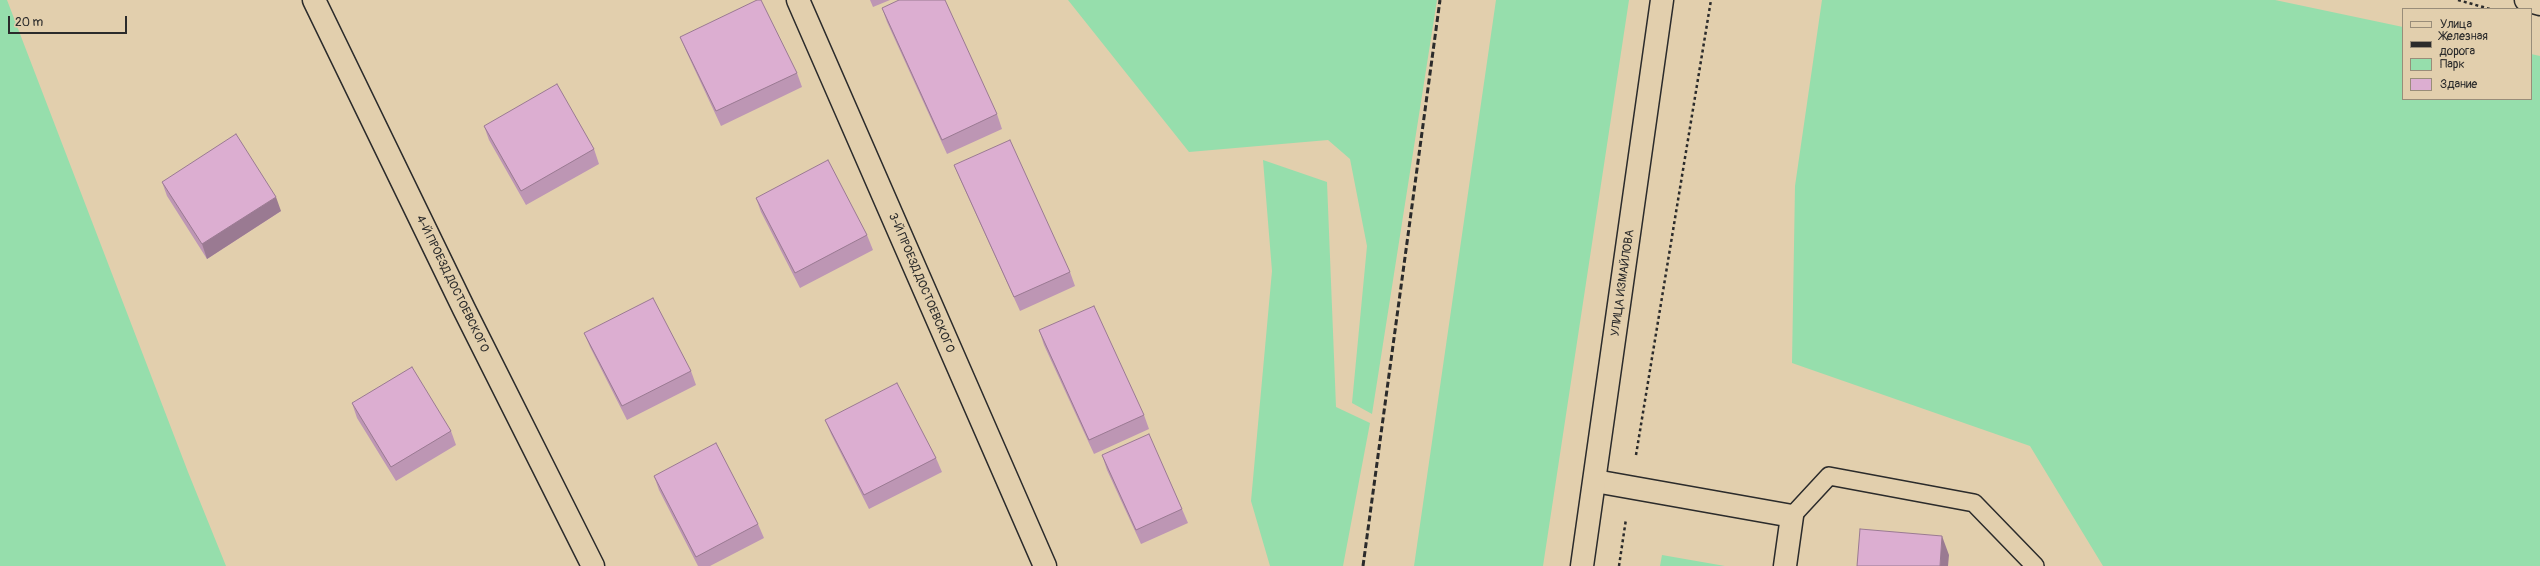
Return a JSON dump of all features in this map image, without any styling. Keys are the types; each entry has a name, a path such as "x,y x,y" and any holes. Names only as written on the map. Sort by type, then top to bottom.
{"street":[{"name":"4-Й ПРОЕЗД ДОСТОЕВСКОГО","path":"314,0 464,309 593,566"},
{"name":"3-Й ПРОЕЗД ДОСТОЕВСКОГО","path":"798,0 1045,566"},
{"name":"УЛИЦА ИЗМАЙЛОВА","path":"1582,566 1662,0"},
{"path":"2526,0 2540,4"},
{"path":"1595,481 1792,516 1786,566"}],"lane":[{"path":"1792,516 1829,476 1974,503 2035,566"}],"path":[{"path":"1618,566 1712,0"},
{"path":"2458,0 2486,8"}],"green space":[{"path":"0,0 7,0 188,472 226,566 0,566"},
{"path":"1068,0 1437,0 1372,414 1352,403 1367,246 1350,159 1328,140 1189,152"},
{"path":"1496,0 1629,0 1543,566 1414,566"},
{"path":"1822,0 2275,0 2402,27 2402,100 2532,100 2532,54 2540,56 2540,566 2103,566 2030,446 1792,363 1795,186"},
{"path":"1263,160 1327,182 1336,407 1370,423 1343,566 1270,566 1251,501 1272,271"},
{"path":"1662,555 1725,566 1660,566"}],"building":[{"path":"757,0 761,0 797,73 716,111 680,37"},
{"path":"899,0 945,0 997,114 942,140 882,8"},
{"path":"557,84 594,149 521,191 484,126"},
{"path":"236,134 276,197 202,244 162,182"},
{"path":"1010,140 1070,272 1014,297 954,165"},
{"path":"828,160 867,235 795,273 756,198"},
{"path":"653,298 691,371 622,406 584,333"},
{"path":"1094,306 1144,415 1089,440 1039,330"},
{"path":"412,367 451,431 391,467 352,403"},
{"path":"897,383 936,458 864,495 825,420"},
{"path":"1149,434 1182,509 1136,530 1102,455"},
{"path":"716,443 758,524 696,557 654,476"},
{"path":"1860,529 1942,536 1940,566 1857,566"}],"railway":[{"path":"1363,566 1440,0"}]}
